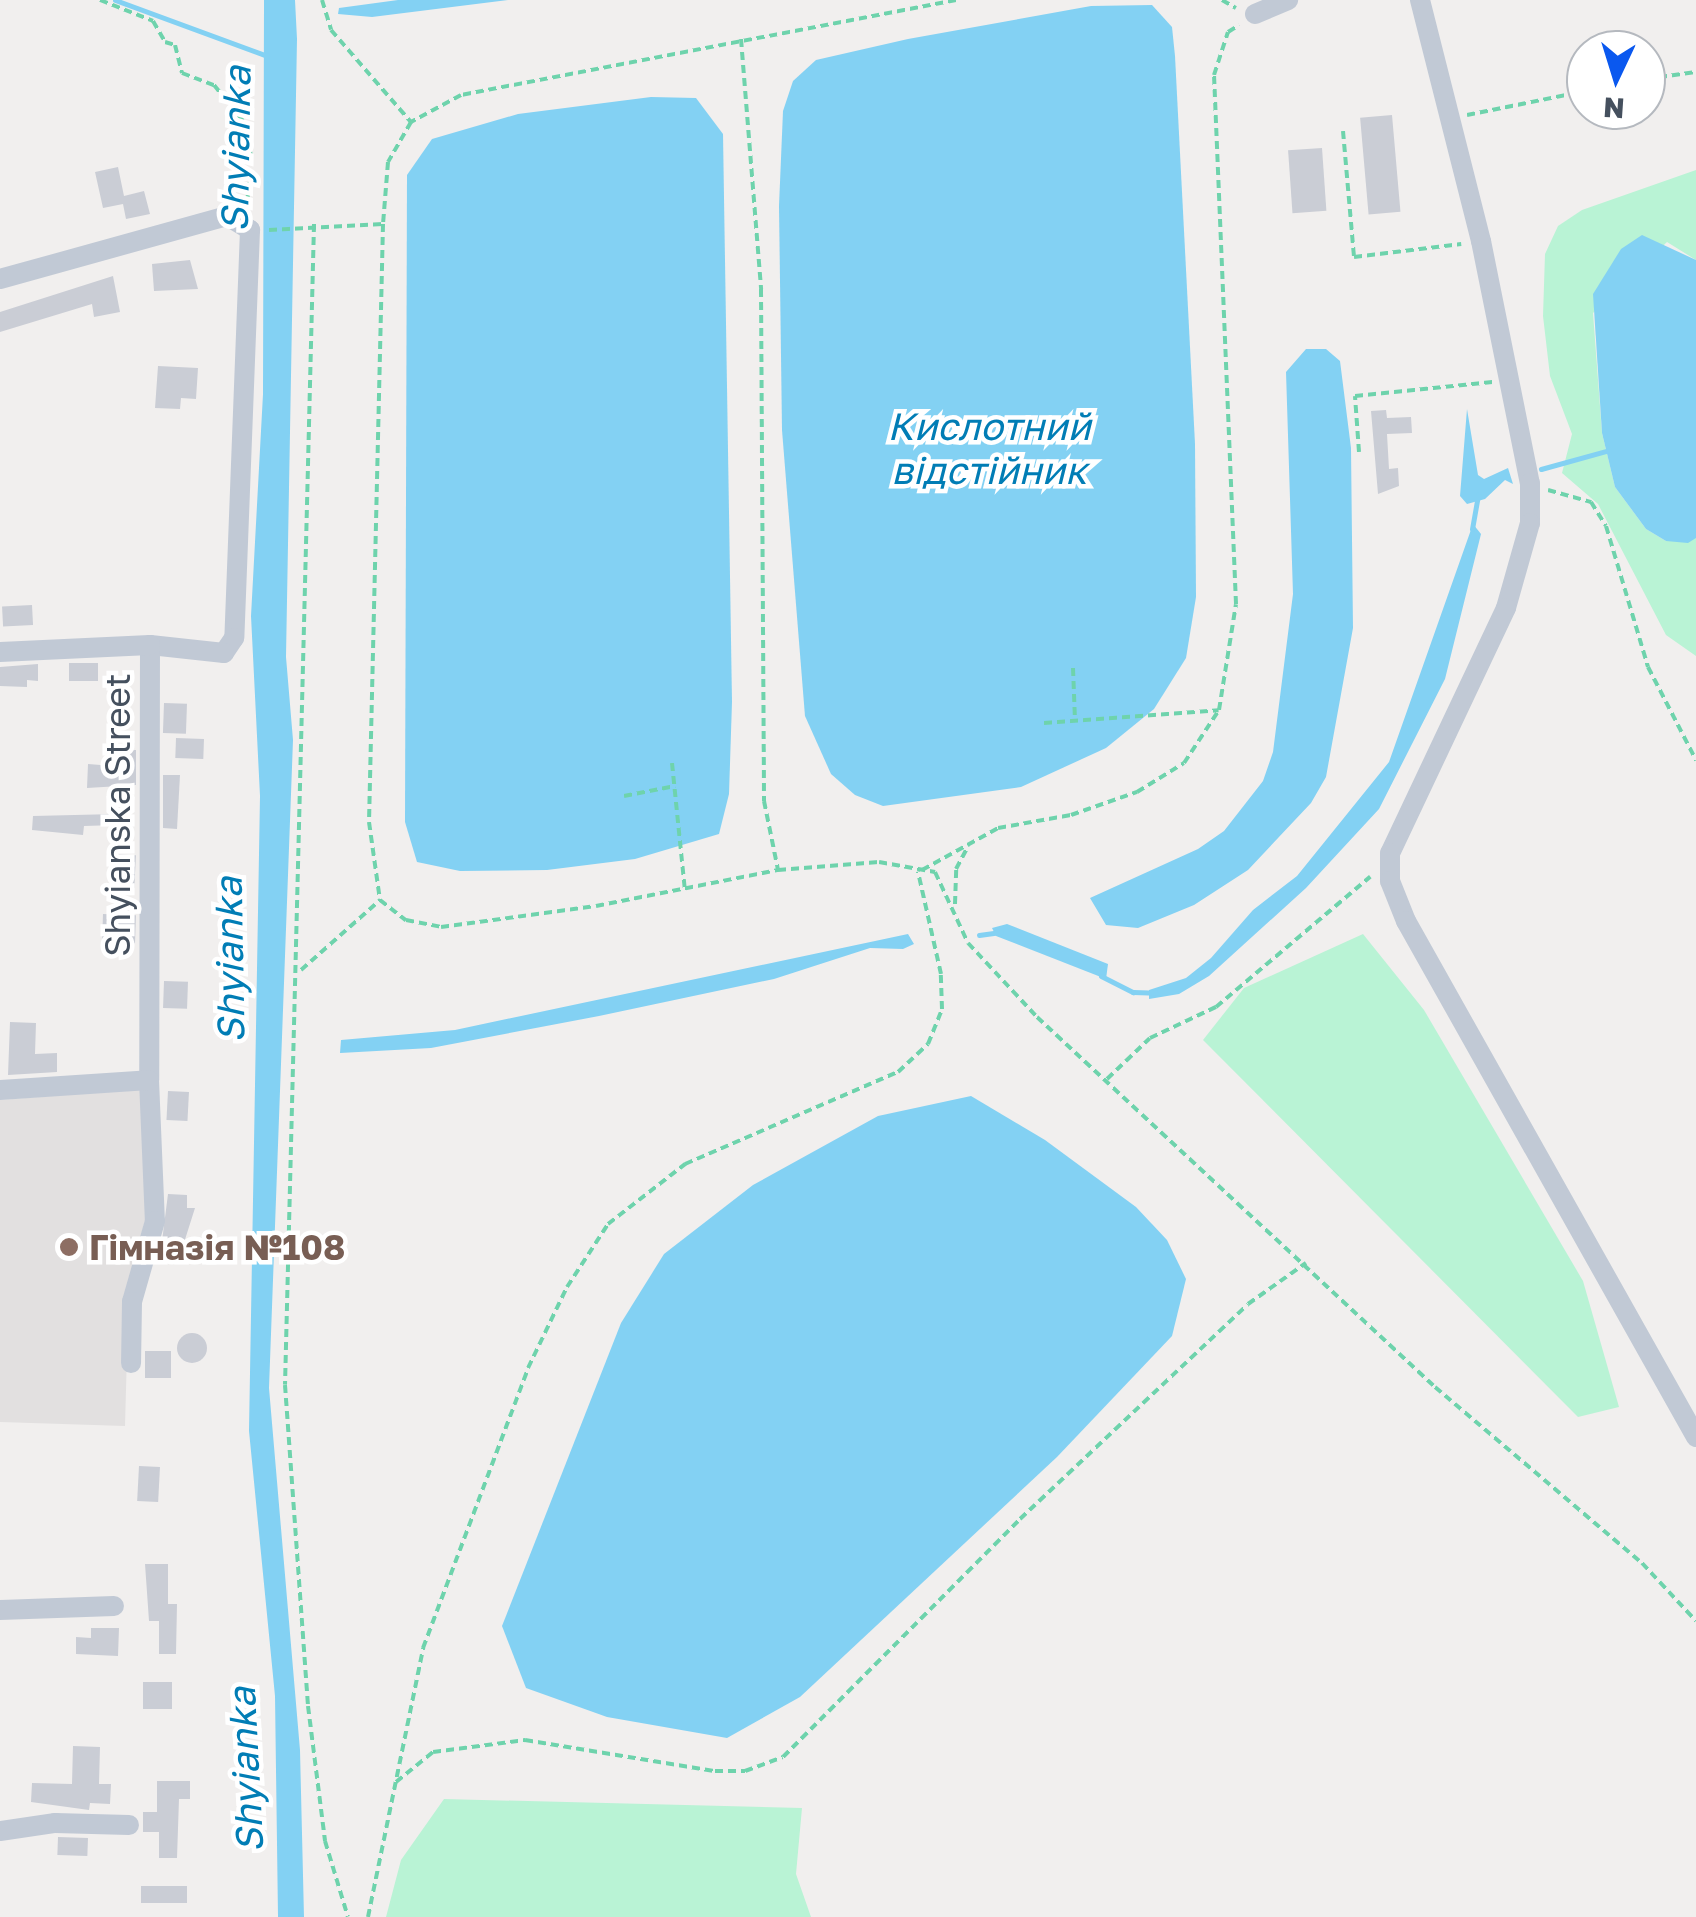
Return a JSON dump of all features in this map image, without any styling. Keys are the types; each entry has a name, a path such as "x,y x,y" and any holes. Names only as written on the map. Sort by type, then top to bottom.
{"street":[{"path":"1255,14 1288,0"},
{"path":"1420,0 1452,118 1530,483 1525,557 1388,860 1406,921 1696,1438"},
{"path":"0,279 162,230 246,224"},
{"name":"Shyianska Street","path":"132,1363 132,1302 155,1221 148,1080 150,645 224,653 234,638 246,224"},
{"path":"0,652 150,645"},
{"path":"0,1090 148,1080"},
{"path":"0,1610 114,1606"},
{"path":"0,1831 55,1822 129,1824"}],"path":[{"path":"100,0 153,20 165,42 175,45 182,74 214,85 243,121 252,194 246,224 298,229 314,224 383,224"},
{"path":"322,0 339,42 411,122"},
{"path":"956,0 461,96 411,122 388,162 383,224 369,822 380,900 406,920 441,926 685,890 778,870 879,862 935,872 968,943 994,974 1436,1388 1642,1562 1696,1621"},
{"path":"1222,0 1255,14"},
{"path":"918,872 998,828 1071,815 1137,792 1184,763 1220,710 1236,604 1214,75 1228,32 1255,14"},
{"path":"741,39 761,289 764,801 778,870"},
{"path":"1666,77 1696,72"},
{"path":"1452,118 1566,96"},
{"path":"1343,132 1354,257 1480,242"},
{"path":"314,224 299,972 285,1385 290,1511 324,1841 348,1917"},
{"path":"1359,452 1354,396 1506,381"},
{"path":"1530,483 1590,502 1606,526 1648,666 1696,760"},
{"path":"1073,668 1075,720"},
{"path":"1044,723 1220,710"},
{"path":"672,763 685,890"},
{"path":"624,796 674,786"},
{"path":"955,909 956,868 970,844"},
{"path":"1106,1080 1150,1038 1216,1007 1388,860"},
{"path":"368,1917 423,1648 528,1368 567,1287 608,1224 685,1164 898,1072 928,1044 942,1009 942,974 918,872"},
{"path":"299,972 380,900"},
{"path":"396,1782 433,1752 526,1740 714,1771 746,1771 784,1757 1020,1519 1248,1304 1306,1264"}],"shaded area":[{"name":"Гімназія №108","path":"141,1089 147,1213 129,1281 125,1426 0,1422 0,1100"}],"green space":[{"path":"1696,170 1696,260 1667,242 1593,313 1602,433 1615,487 1646,529 1666,541 1696,538 1696,656 1666,635 1598,504 1562,473 1572,434 1550,376 1543,316 1545,254 1558,226 1582,210"},
{"path":"1363,934 1424,1010 1583,1281 1619,1407 1578,1417 1203,1040 1244,988"},
{"path":"444,1799 802,1808 796,1874 811,1917 386,1917 401,1860"}],"water":[{"path":"264,0 295,0 297,39 286,657 293,740 269,1388 300,1750 304,1917 278,1917 275,1696 249,1431 260,796 251,616 263,394"},
{"path":"398,0 508,0 372,17 338,14 339,8"},
{"name":"Кислотний відстійник","path":"1152,5 1172,27 1175,56 1195,444 1196,597 1186,658 1154,709 1106,748 1021,787 883,806 855,795 831,774 805,716 782,430 779,206 783,111 793,81 816,60 908,39 1091,6"},
{"path":"651,97 696,98 723,134 732,702 729,794 719,834 635,859 547,870 460,871 417,862 405,822 407,175 432,139 518,114"},
{"path":"1642,235 1696,260 1696,538 1688,543 1666,541 1646,529 1615,487 1602,433 1593,294 1621,249"},
{"path":"1306,349 1326,349 1340,361 1351,448 1353,628 1326,777 1311,803 1248,870 1194,905 1138,928 1106,925 1090,898 1198,849 1224,831 1263,781 1273,752 1293,594 1286,372"},
{"path":"1467,409 1478,475 1484,479 1508,468 1513,484 1505,480 1485,499 1467,504 1460,496"},
{"path":"1473,524 1481,534 1445,679 1379,809 1306,888 1209,976 1179,994 1149,999 1149,990 1186,978 1211,958 1253,910 1297,876 1389,762"},
{"path":"1007,924 1108,964 1106,979 996,936 992,928"},
{"path":"908,934 914,944 903,949 870,948 774,979 599,1016 431,1048 340,1053 341,1040 455,1030"},
{"path":"971,1096 1045,1140 1136,1207 1167,1240 1186,1279 1172,1336 1057,1457 800,1697 727,1738 607,1717 526,1688 502,1626 621,1323 664,1254 753,1185 878,1116"}],"building":[{"path":"1392,115 1400,212 1369,214 1360,118"},
{"path":"1322,148 1326,211 1292,213 1288,150"},
{"path":"118,167 124,196 144,191 150,214 126,219 123,204 103,208 95,172"},
{"path":"190,260 198,289 154,291 152,264"},
{"path":"113,276 120,312 94,317 92,304 0,332 0,312"},
{"path":"158,366 198,368 196,399 181,398 180,409 155,408"},
{"path":"1386,410 1387,418 1411,417 1412,433 1387,434 1389,469 1398,468 1399,486 1378,494 1371,411"},
{"path":"32,605 33,625 3,627 2,607"},
{"path":"69,663 98,663 98,681 69,681"},
{"path":"38,664 38,681 27,680 27,687 0,686 0,667"},
{"path":"164,703 187,704 186,734 163,733"},
{"path":"176,738 204,739 203,759 175,758"},
{"path":"126,750 136,750 136,785 87,788 88,764 126,767"},
{"path":"163,775 180,775 177,829 163,828"},
{"path":"116,814 116,825 84,826 83,835 32,830 33,816"},
{"path":"114,854 136,855 134,888 112,887"},
{"path":"103,914 136,915 135,943 102,942"},
{"path":"164,981 188,982 187,1009 163,1008"},
{"path":"10,1022 36,1023 35,1054 57,1053 57,1072 8,1075"},
{"path":"168,1091 189,1092 187,1121 166,1120"},
{"path":"168,1194 187,1195 187,1208 195,1208 182,1249 161,1249"},
{"path":"192,1333 203,1337 207,1348 203,1359 192,1363 181,1359 177,1348 181,1337"},
{"path":"145,1351 171,1351 171,1378 145,1378"},
{"path":"139,1466 160,1467 158,1502 137,1501"},
{"path":"145,1564 168,1564 168,1604 177,1604 176,1654 159,1654 159,1621 149,1621"},
{"path":"91,1628 119,1628 118,1656 76,1654 76,1637 91,1638"},
{"path":"143,1682 172,1682 172,1709 143,1709"},
{"path":"73,1746 100,1747 99,1784 111,1784 110,1804 90,1803 89,1810 31,1802 32,1783 72,1784"},
{"path":"157,1781 190,1781 190,1799 179,1799 177,1858 159,1858 159,1832 143,1832 143,1812 157,1812"},
{"path":"58,1837 88,1838 87,1856 57,1855"},
{"path":"141,1886 187,1886 187,1903 141,1903"}],"waterway":[{"name":"Shyianka","path":"115,0 267,56"},
{"path":"1541,469 1606,451"},
{"path":"1472,529 1478,495"},
{"path":"979,935 1001,932"},
{"path":"1101,976 1133,992 1156,993"}],"place":[{"name":"Гімназія №108","path":"69,1247"}]}
